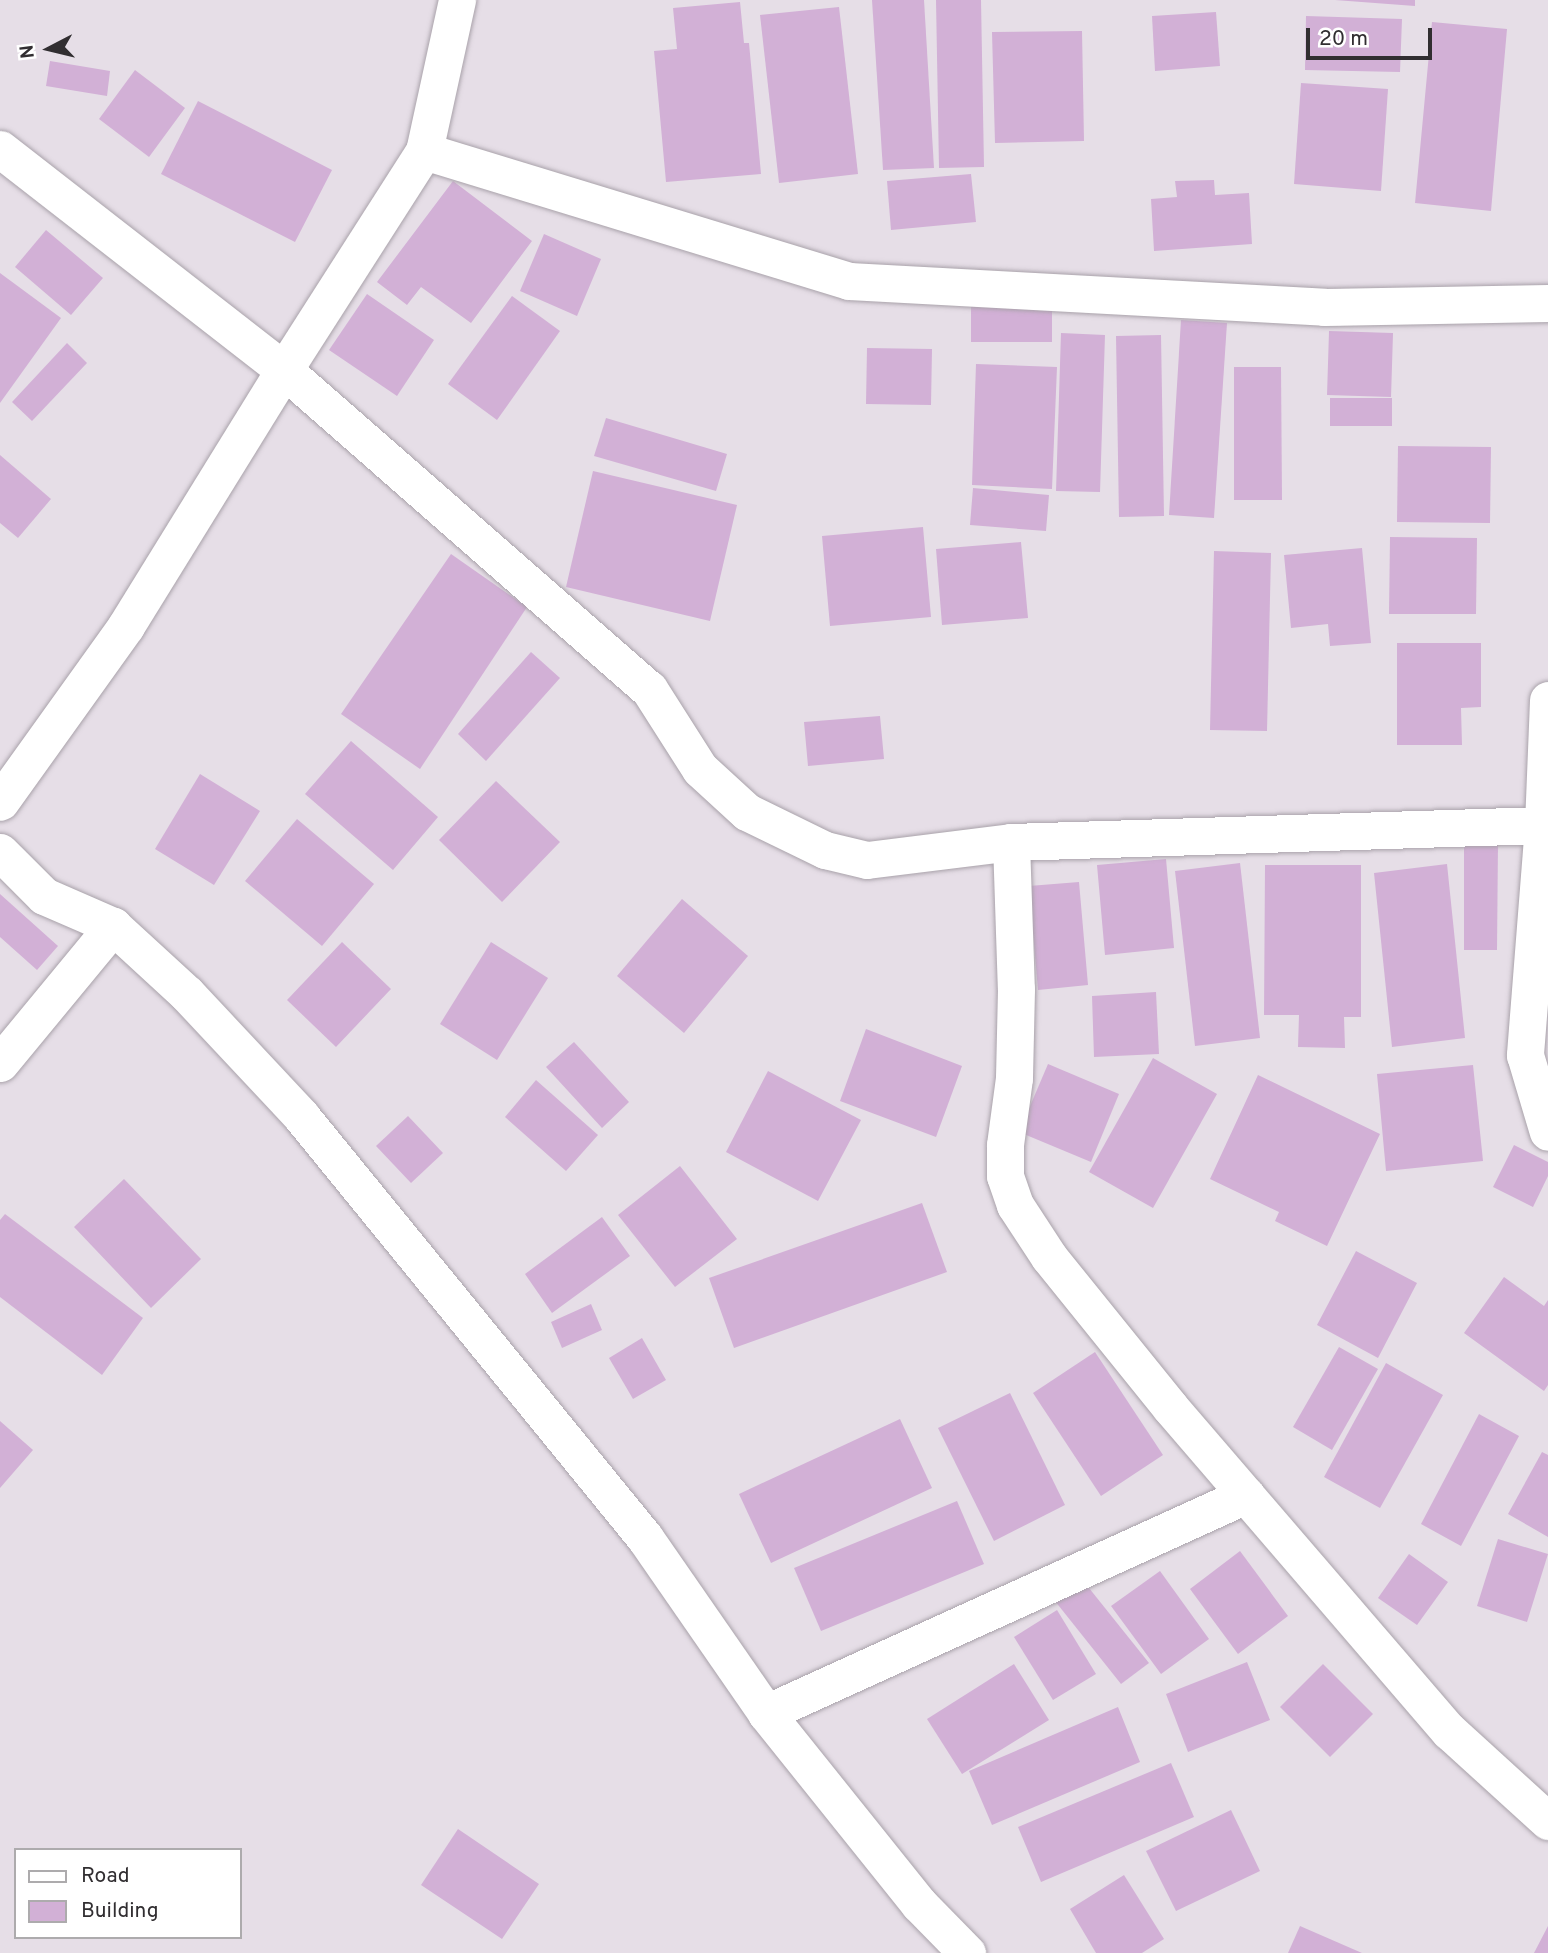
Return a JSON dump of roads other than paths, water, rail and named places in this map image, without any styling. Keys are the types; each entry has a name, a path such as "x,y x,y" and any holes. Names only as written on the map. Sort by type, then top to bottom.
{"street":[{"path":"0,802 126,626 284,370 424,151 457,0"},
{"path":"0,149 284,370 649,689 700,769 747,812 825,850 867,860 1011,842 1545,825"},
{"path":"424,151 849,281 1324,307 1548,303"},
{"path":"1548,700 1545,825 1525,1055 1548,1132"},
{"path":"1011,842 1015,1053 1005,1145 1005,1176 1015,1205 1049,1257 1246,1494 1449,1731 1548,1821"},
{"path":"0,852 44,896 113,926 187,994 301,1116 645,1538 766,1713 919,1904 968,1953"},
{"path":"0,1063 113,926"},
{"path":"766,1713 1246,1494"}]}
